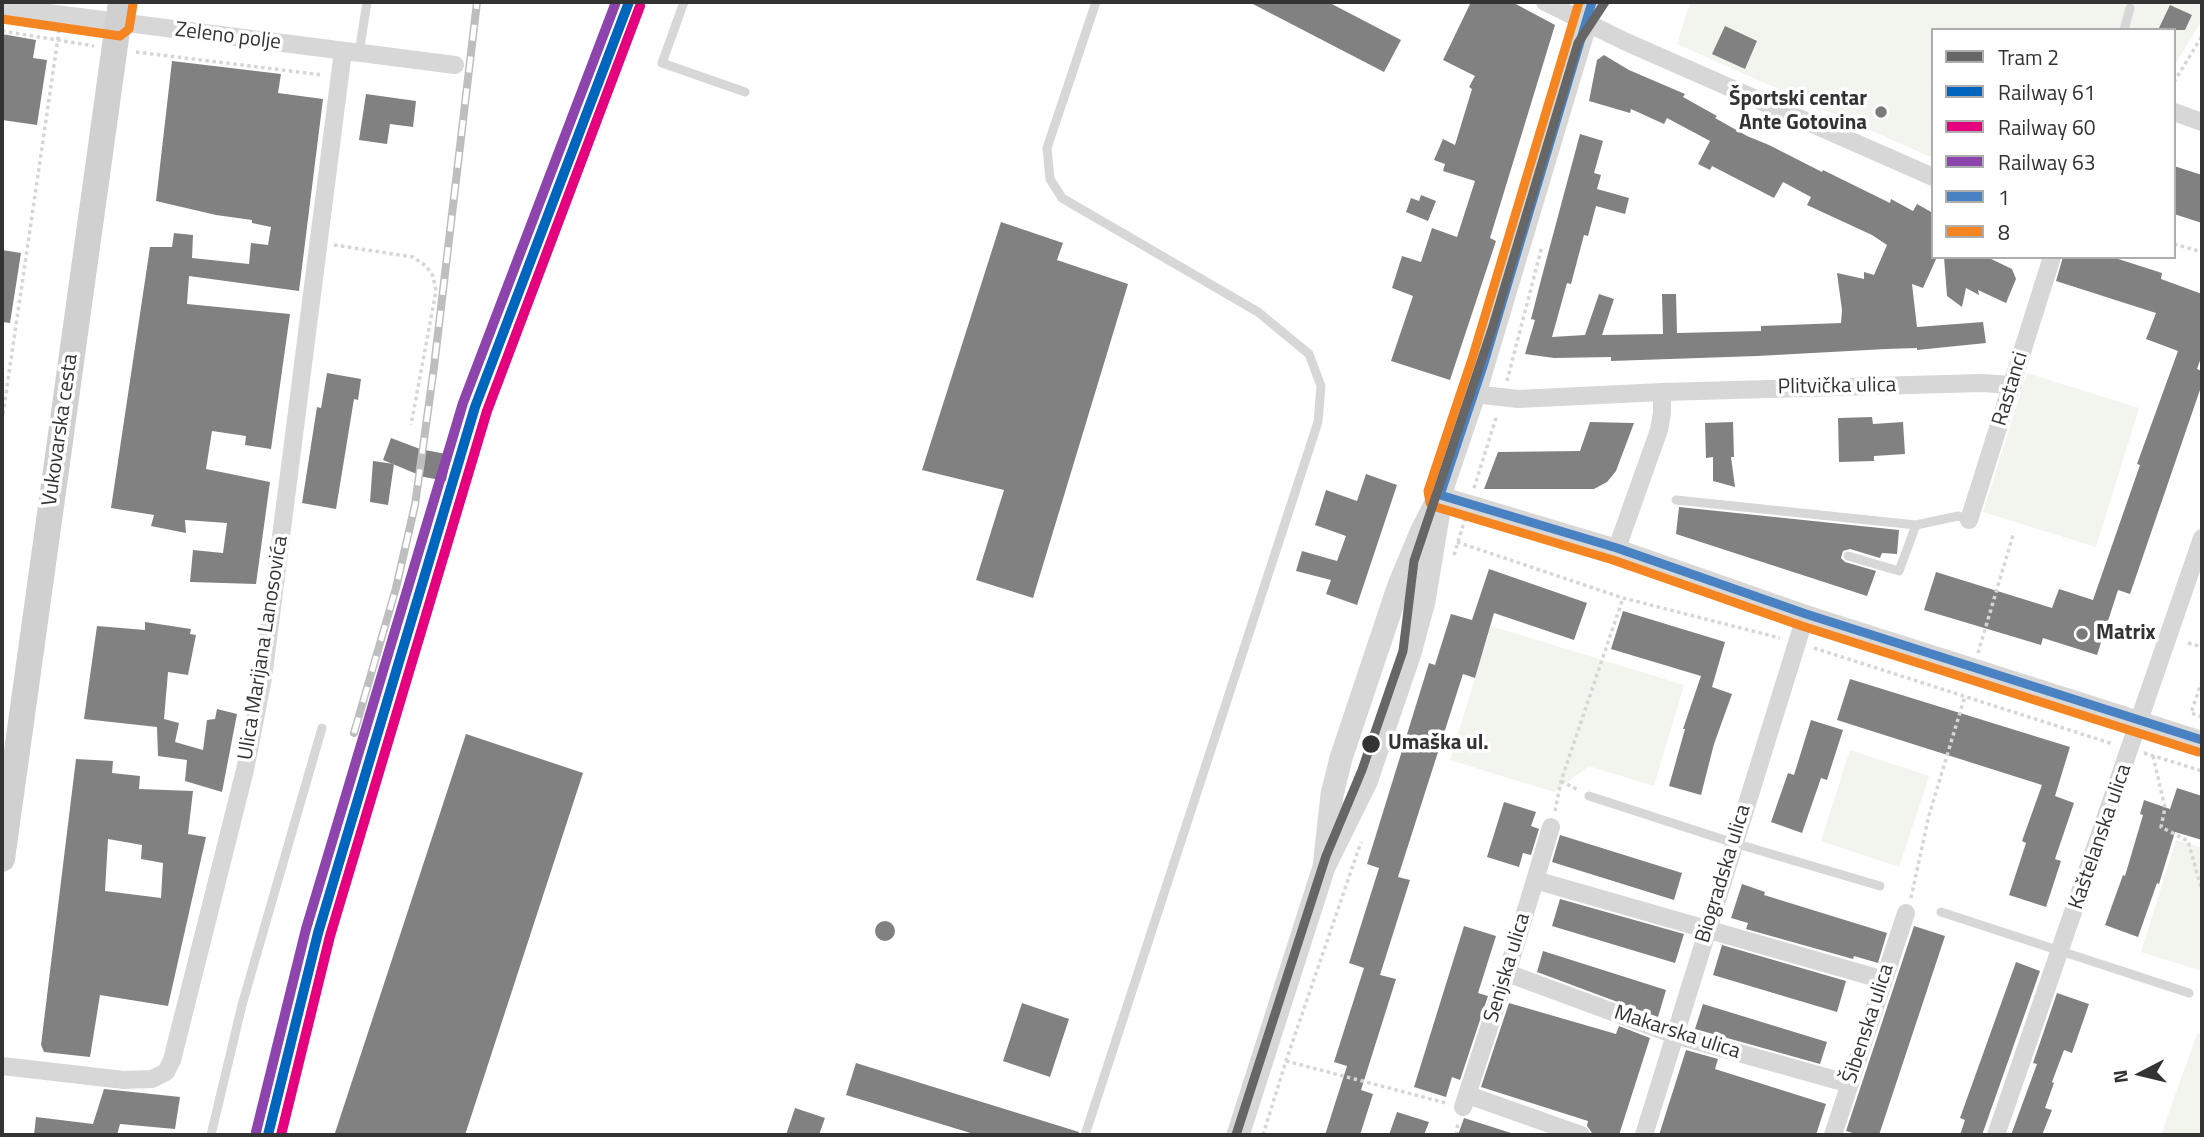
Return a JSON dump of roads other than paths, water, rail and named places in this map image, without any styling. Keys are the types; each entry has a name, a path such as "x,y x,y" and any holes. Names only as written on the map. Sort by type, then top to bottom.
{"main road":[{"name":"Vukovarska cesta","path":"2,859 118,25"}],"street":[{"path":"1545,2 1590,12 1931,176"},
{"name":"Zeleno polje","path":"2,7 118,25 455,65"},
{"path":"1324,867 1332,795 1341,758 1399,585 1440,495 1474,394 1590,12"},
{"name":"Ulica Marijana Lanosovića","path":"2,1066 133,1080 159,1076 166,1072 172,1060 245,770 263,678 339,76 351,52"},
{"path":"2176,113 2202,122"},
{"name":"Rastanci","path":"1969,520 2051,259"},
{"name":"Plitvička ulica","path":"1474,394 1518,399 1662,392 1982,383 2012,385"},
{"path":"1617,548 1659,430 1662,392"},
{"path":"1440,495 1617,548 1806,614 2202,740"},
{"path":"1238,1135 1324,867 1366,782 1410,653 1424,601 1440,495"},
{"name":"Kaštelanska ulica","path":"1996,1135 2141,719 2196,583 2202,538"},
{"name":"Biogradska ulica","path":"1644,1135 1806,614"},
{"name":"Senjska ulica","path":"1551,827 1466,1101 1581,1135"},
{"path":"1535,880 1884,980"},
{"name":"Šibenska ulica","path":"1833,1135 1906,913"},
{"name":"Makarska ulica","path":"1507,973 1675,1035 1850,1084"}],"lane":[{"path":"351,52 367,2"},
{"path":"684,2 662,63 745,92"},
{"path":"1085,1135 1318,422 1321,386 1309,354 1258,312 1062,198 1050,179 1047,148 1096,2"},
{"path":"2125,28 2130,8"},
{"path":"1676,500 1916,525 1958,516 1969,520"},
{"path":"1848,556 1899,571 1916,525"},
{"path":"211,1135 243,1005 322,728"},
{"path":"1589,796 1880,886"},
{"path":"1941,912 2189,993"}],"railway":[{"path":"354,733 396,588 415,505 477,2"}],"tram line":[{"name":"2","path":"1236,1135 1326,856 1362,770 1403,651 1414,561 1492,329 1578,43 1605,2"}],"rail line":[{"name":"63","path":"256,1132 306,929 463,403 616,2"},
{"name":"61","path":"268,1135 318,933 475,407 629,2"},
{"name":"60","path":"281,1135 330,936 487,411 640,6"}],"place":[{"name":"Športski centar Ante Gotovina","path":"1881,112"},
{"name":"Matrix","path":"2082,634"},
{"name":"Umaška ul.","path":"1371,744"}]}
